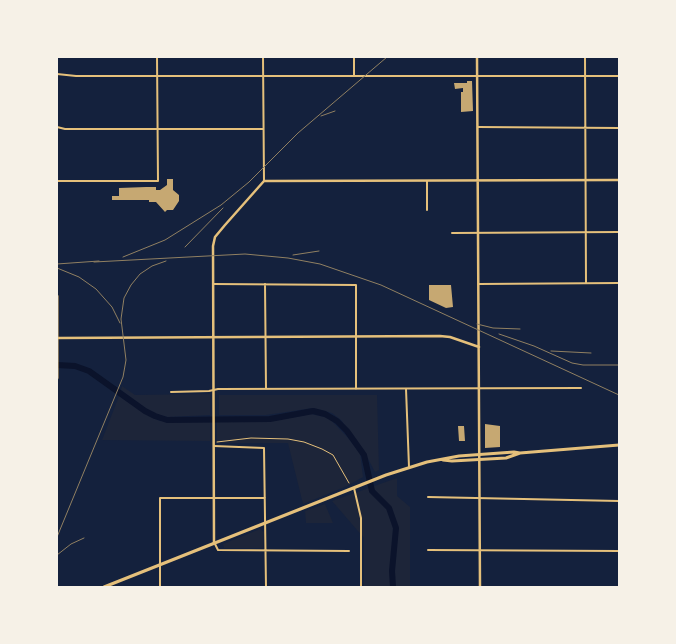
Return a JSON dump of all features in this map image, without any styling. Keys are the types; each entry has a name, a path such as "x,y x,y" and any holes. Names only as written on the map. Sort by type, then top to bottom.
{"main road":[{"path":"57,296 57,377"},
{"path":"104,587 265,522 409,467 454,456 514,452 520,453 619,445"},
{"path":"441,460 480,460 510,457 520,453"}],"street":[{"path":"57,181 158,181 157,57"},
{"path":"263,57 264,181 215,237 213,246 214,543 218,550 349,551"},
{"path":"354,57 354,75"},
{"path":"477,57 480,587"},
{"path":"585,57 586,284"},
{"path":"57,74 76,76 619,76"},
{"path":"57,127 71,129 263,129"},
{"path":"478,127 619,128"},
{"path":"427,180 427,210"},
{"path":"264,181 619,180"},
{"path":"452,233 619,232"},
{"path":"479,284 619,283"},
{"path":"213,284 356,285 356,389"},
{"path":"265,284 266,389"},
{"path":"57,338 445,336 479,347"},
{"path":"171,392 266,389 581,388"},
{"path":"406,389 409,467"},
{"path":"214,445 264,448 266,587"},
{"path":"355,488 361,518 361,587"},
{"path":"428,497 619,501"},
{"path":"160,587 160,498 265,498"},
{"path":"428,550 619,551"}],"path":[{"path":"214,445 251,438 288,439 304,442 333,455 348,483"}],"shaded area":[{"path":"122,386 135,395 210,394 210,415 168,417 152,413 121,390"},
{"path":"219,395 377,395 379,470 375,472 365,453 341,420 332,413 313,408 266,415 219,415"},
{"path":"119,396 151,417 160,421 210,420 210,441 102,440"},
{"path":"311,414 329,418 348,438 360,453 363,477 347,486 303,504 288,443 217,443 217,421 272,421"},
{"path":"397,478 397,496 410,507 410,587 364,587 364,538 332,501"},
{"path":"325,504 333,523 306,523 305,511"},
{"path":"260,529 264,532 263,548 224,548 223,544"}],"building":[{"path":"467,81 472,81 473,111 461,112 461,92 463,92 463,88 455,89 454,83 467,83"},
{"path":"167,179 173,179 173,190 179,195 179,201 173,210 167,210 165,212 156,202 149,202 149,200 112,200 112,196 119,196 119,188 156,187 156,190 160,190 167,185"},
{"path":"429,285 451,285 453,307 446,308 429,300"},
{"path":"485,424 500,426 500,447 485,448"},
{"path":"458,426 464,426 465,441 459,441"}],"waterway":[{"path":"57,365 75,366 89,371 145,411 167,420 270,419 313,411 325,414 337,421 347,431 364,455 372,491 389,508 396,528 392,571 393,587"}],"railway":[{"path":"123,257 165,240 221,205 249,182 298,133 387,57"},
{"path":"321,116 335,111"},
{"path":"185,247 223,208"},
{"path":"293,255 319,251"},
{"path":"94,262 245,254 288,258 320,264 381,285 619,395"},
{"path":"57,264 99,261"},
{"path":"57,537 123,377 126,360 121,319 124,298 131,285 140,274 152,266 166,261"},
{"path":"57,268 79,277 96,289 112,307 120,323"},
{"path":"477,324 493,328 520,329"},
{"path":"499,334 534,346 572,363 583,365 619,365"},
{"path":"551,351 591,353"},
{"path":"57,555 71,544 84,538"}]}
